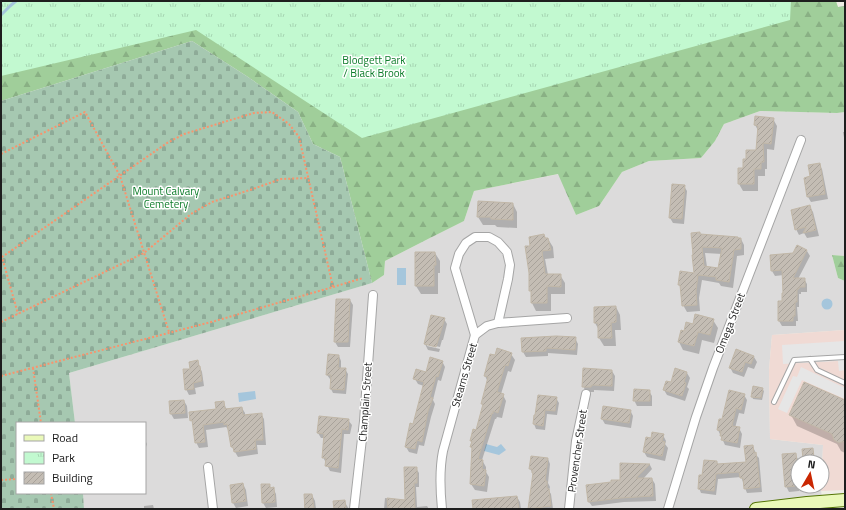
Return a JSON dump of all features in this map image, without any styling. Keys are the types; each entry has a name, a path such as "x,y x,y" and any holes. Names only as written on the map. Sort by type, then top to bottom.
{"main road":[{"path":"756,509 807,502 841,503"}],"street":[{"name":"Omega Street","path":"668,509 710,375 801,140"},
{"path":"475,335 454,268 459,254 466,243 475,237 489,237 498,242 507,252 510,265 498,323"},
{"name":"Champlain Street","path":"354,509 364,421 373,295"},
{"name":"Stearns Street","path":"442,509 440,477 443,451 475,335 487,326 498,323 567,318"},
{"name":"Provencher Street","path":"569,509 576,441 586,394"},
{"path":"208,467 213,509"}],"lane":[{"path":"774,402 794,360 845,357"},
{"path":"810,359 816,370 845,383"}],"path":[{"path":"1,154 85,112 120,176 169,333"},
{"path":"18,314 2,257 167,144 184,134 254,113 272,112 289,124 299,137 333,287"},
{"path":"1,322 144,253 191,214 212,202 281,179 308,178"},
{"path":"1,376 215,321 363,278"},
{"path":"33,368 41,422"},
{"path":"1,480 16,479"},
{"path":"51,494 54,509"}],"shaded area":[{"path":"760,111 845,112 845,256 832,255 838,278 845,281 845,330 772,335 769,370 770,439 823,445 823,454 790,454 790,494 821,494 822,509 84,509 83,494 146,494 146,422 75,422 69,373 372,283 384,275 385,261 464,221 474,191 559,174 576,215 599,206 622,172 649,161 701,158 715,141 724,124"},
{"path":"845,330 845,490 830,491 830,454 823,454 823,445 770,439 769,370 772,335"},
{"path":"845,341 845,370 839,371 838,361 783,364 782,345"},
{"path":"801,367 845,388 845,399 802,380 787,413 778,409 793,376 797,377"}],"green space":[{"path":"1,1 836,1 838,7 845,6 845,112 760,111 724,124 715,141 701,158 649,161 622,172 599,206 576,215 558,174 474,191 464,221 385,261 384,275 372,283 340,157 313,144 298,112 248,77 192,41 1,101"},
{"name":"Blodgett Park / Black Brook","path":"1,1 791,1 790,20 362,138 196,30 1,76"},
{"name":"Mount Calvary Cemetery","path":"192,41 248,77 298,112 313,144 340,157 372,283 69,373 75,422 16,422 16,494 83,494 84,509 1,509 1,101"},
{"path":"832,255 845,256 845,281 838,278"}],"water":[{"path":"397,268 406,268 406,285 397,285"},
{"path":"827,298 831,300 833,304 831,308 827,310 823,308 821,304 823,300"},
{"path":"255,391 256,399 239,402 238,393"},
{"path":"486,444 497,447 501,444 506,450 499,455 484,451"}],"building":[{"path":"755,116 774,118 771,144 763,143 764,162 761,162 761,169 754,169 754,184 738,184 738,168 743,168 743,159 746,159 746,150 756,150 758,126 754,125"},
{"path":"820,163 825,194 807,197 804,178 810,176 808,165"},
{"path":"672,184 685,185 682,219 669,218"},
{"path":"478,201 513,203 513,220 477,217"},
{"path":"810,205 816,230 803,233 806,227 795,230 791,210"},
{"path":"700,232 700,234 738,237 741,238 741,249 734,250 729,282 716,280 716,277 698,275 696,291 697,305 682,306 680,285 678,285 680,271 694,273 691,233","holes":["702,247 722,248 718,268 704,266"]},
{"path":"544,234 545,238 548,238 551,250 542,251 545,274 561,274 561,287 547,286 547,303 531,303 531,291 529,291 529,273 525,246 530,246 529,237"},
{"path":"797,245 807,250 793,278 805,278 805,287 799,287 799,289 797,289 797,302 795,302 795,316 793,316 793,321 778,321 778,301 782,301 783,293 782,270 771,271 770,255 793,253"},
{"path":"415,252 435,252 436,265 434,265 434,286 415,286"},
{"path":"336,299 350,299 348,342 334,342"},
{"path":"616,306 616,322 611,323 612,338 598,338 598,323 594,323 594,307"},
{"path":"695,314 714,319 710,335 698,332 694,346 678,342 681,330 684,331 686,322 693,324"},
{"path":"431,315 445,318 436,347 424,344"},
{"path":"556,336 576,337 575,350 546,348 546,351 522,352 521,338"},
{"path":"497,348 512,353 508,366 505,365 497,392 504,394 498,413 493,411 493,414 492,413 478,459 483,460 482,469 486,470 484,486 470,484 472,447 470,447 472,441 470,441 473,429 476,430 483,404 481,404 488,377 484,376 490,354 495,355"},
{"path":"736,349 754,356 751,364 745,362 742,372 729,368"},
{"path":"328,354 339,355 338,368 346,368 344,390 330,389 331,375 326,375"},
{"path":"430,357 443,361 438,377 436,376 430,397 433,398 428,411 422,442 417,440 415,449 405,447 410,423 413,424 424,382 413,379 416,369 426,372"},
{"path":"198,360 202,381 193,383 194,389 185,390 183,369 190,369 189,362"},
{"path":"583,368 612,370 612,386 592,385 591,387 582,387"},
{"path":"675,368 687,372 684,382 686,383 682,396 663,390 666,381 671,382"},
{"path":"804,382 845,400 845,441 839,443 834,440 832,434 789,415"},
{"path":"753,386 763,388 761,398 751,397"},
{"path":"634,389 650,390 650,401 633,401"},
{"path":"729,390 745,394 741,410 736,408 732,426 740,427 737,443 721,440 721,431 717,430 719,419 722,419"},
{"path":"538,395 557,397 555,411 545,410 543,426 533,424"},
{"path":"184,400 185,413 170,414 169,401"},
{"path":"224,401 225,409 242,407 243,415 262,413 263,440 255,440 256,449 234,452 233,447 231,447 227,424 224,425 224,422 203,425 205,442 195,443 192,420 190,421 189,412 216,409 215,402"},
{"path":"603,406 631,410 629,423 601,419"},
{"path":"319,416 349,419 348,430 342,429 338,468 325,466 326,458 322,458 324,434 317,433"},
{"path":"652,432 664,434 662,441 665,442 662,456 643,452 646,437 651,438"},
{"path":"753,445 754,453 756,452 760,487 744,489 743,478 740,478 739,472 716,474 714,491 698,489 699,475 702,475 704,460 717,461 717,464 746,462 744,446"},
{"path":"813,448 814,454 802,454 802,449"},
{"path":"796,453 790,454 790,487 785,487 782,454"},
{"path":"531,456 548,458 545,481 547,481 547,488 549,489 551,506 528,509 533,473 532,469 529,469"},
{"path":"620,463 650,464 636,478 652,478 653,496 588,502 586,485 611,482 611,480 620,480"},
{"path":"404,467 417,467 417,483 414,483 415,509 388,509 387,498 405,500"},
{"path":"243,483 246,501 232,503 230,485"},
{"path":"261,484 270,484 270,488 274,487 275,502 262,503"},
{"path":"304,494 312,494 314,509 305,509"},
{"path":"517,496 519,509 473,509 472,500"},
{"path":"345,500 346,509 334,509 333,501"}],"waterway":[{"path":"1,15 16,1"}]}
